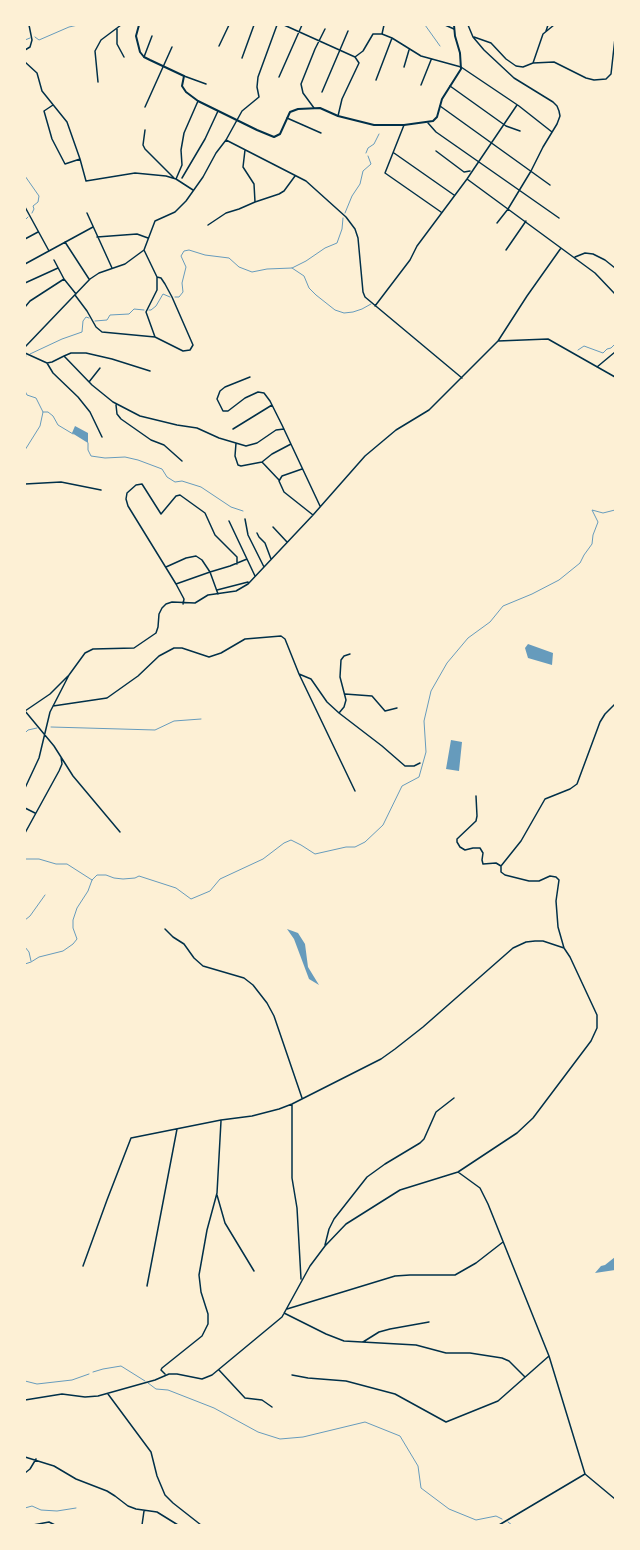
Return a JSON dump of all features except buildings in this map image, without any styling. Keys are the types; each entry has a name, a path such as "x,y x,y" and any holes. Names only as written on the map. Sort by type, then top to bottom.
{"street":[{"path":"25,50 30,46 32,40 29,25"},
{"path":"98,82 95,51 101,40 121,25"},
{"path":"139,25 136,33 136,39 139,49 144,57 184,76 206,84"},
{"path":"219,46 229,25"},
{"path":"242,58 254,25"},
{"path":"25,347 90,279 100,273 125,264 144,250 155,221 180,208 203,178 216,153 226,140 244,108 259,97 256,84 277,25"},
{"path":"284,25 355,57 358,63 342,99 338,116"},
{"path":"279,77 302,25"},
{"path":"382,34 384,25"},
{"path":"445,25 454,29"},
{"path":"184,76 182,88 198,101 274,137 280,134 290,112 295,109 320,108 338,116 374,125 428,123 435,120 442,99 461,67 460,53 454,25"},
{"path":"468,25 473,37 484,50 514,78 553,102 558,108 559,120 531,171 508,209 497,223"},
{"path":"546,31 548,25"},
{"path":"533,63 542,36 554,25"},
{"path":"116,28 117,44 124,57"},
{"path":"314,108 304,96 301,84 325,29"},
{"path":"322,92 348,31"},
{"path":"355,57 363,51 373,34 382,34 431,60 435,59 461,67 517,105 552,132"},
{"path":"144,57 152,36"},
{"path":"473,37 491,42 506,59 516,66 523,67 533,63 554,62 591,80 606,79 609,77 612,72 615,40"},
{"path":"376,80 392,38"},
{"path":"145,107 172,47"},
{"path":"404,67 410,50"},
{"path":"421,85 431,60"},
{"path":"25,62 37,74 42,90 66,122 80,159 86,181 135,173 175,178"},
{"path":"450,86 503,124 520,131"},
{"path":"175,178 182,165 181,150 184,133 198,101"},
{"path":"53,105 44,111 54,143 65,164 80,159"},
{"path":"375,306 410,260 414,250 467,179 517,105"},
{"path":"440,106 550,185"},
{"path":"182,178 200,149 218,110"},
{"path":"287,118 321,133"},
{"path":"428,123 436,132 560,218"},
{"path":"404,125 385,173 441,212"},
{"path":"145,130 145,149 175,178 193,190"},
{"path":"226,140 306,181 346,217 355,229 359,244 362,292 365,297 462,378"},
{"path":"246,150 243,167 254,184 255,202"},
{"path":"436,151 464,172 472,170"},
{"path":"394,153 454,195"},
{"path":"208,225 226,213 282,193 295,176"},
{"path":"467,179 575,257 600,277 615,294"},
{"path":"25,207 48,251"},
{"path":"87,213 112,268"},
{"path":"506,250 526,221"},
{"path":"25,264 94,227"},
{"path":"25,239 38,232"},
{"path":"97,237 137,234 148,238"},
{"path":"65,242 90,279"},
{"path":"25,788 37,765 48,717 69,675 80,658 88,651 99,648 129,649 145,642 158,630 159,614 166,604 172,602 183,604 194,602 208,594 236,591 249,582 374,448 398,428 429,410 498,341 527,296 562,248"},
{"path":"54,260 64,279 100,331 106,333 155,337 183,351 188,351 193,345 172,297 165,284 157,276 144,250"},
{"path":"575,257 585,253 593,254 605,260 615,268"},
{"path":"25,283 58,267"},
{"path":"155,337 146,314 148,306 157,290 157,276"},
{"path":"25,307 30,301 64,279"},
{"path":"498,341 548,339 615,377"},
{"path":"597,367 615,352"},
{"path":"25,353 38,361 47,363 72,353 86,353 112,359 150,371"},
{"path":"64,356 89,382 116,405 140,416 177,425 198,428 246,446 257,444 276,430 284,429"},
{"path":"47,363 53,373 78,397 90,412 102,437"},
{"path":"89,382 100,368"},
{"path":"250,377 225,387 220,391 217,399 223,411 228,411 245,398 260,391 267,396 320,506"},
{"path":"116,405 117,414 121,419 151,440 164,445 182,461"},
{"path":"233,430 272,405"},
{"path":"236,443 235,456 238,465 242,466 262,462 272,454 291,444"},
{"path":"262,462 279,481 284,492 313,515"},
{"path":"279,481 282,476 302,469"},
{"path":"25,484 61,482 100,490"},
{"path":"183,604 184,599 176,584 126,502 127,493 138,484 143,485 161,514 178,494 203,511 210,521 215,535 237,557 237,564"},
{"path":"245,519 248,535 264,567"},
{"path":"229,521 255,576"},
{"path":"273,527 287,542"},
{"path":"257,533 259,538 265,543 272,559"},
{"path":"166,567 194,555 202,560 210,572 218,594"},
{"path":"176,584 247,560"},
{"path":"217,590 249,582"},
{"path":"53,706 107,698 138,676 159,656 178,648 186,649 205,657 209,657 221,653 242,640 281,636 285,639 299,674 355,791"},
{"path":"339,713 345,703 345,694 340,677 340,663 342,658 350,654"},
{"path":"299,674 308,677 313,681 328,702 339,713 405,766 414,766 420,763"},
{"path":"69,675 50,694 25,711 60,755 73,776 120,832"},
{"path":"345,694 372,696 385,711 397,708"},
{"path":"25,1400 62,1394 85,1397 108,1394 155,1380 165,1374 177,1374 202,1379 212,1375 279,1319 286,1310 301,1281 325,1246 346,1224 389,1195 400,1190 458,1172 517,1133 528,1124 544,1105 596,1033 597,1020 595,1010 570,957 564,948 558,927 556,901 559,883 558,878 550,876 539,881 529,881 505,875 501,872 501,866 520,841 545,799 570,789 577,784 600,722 605,714 615,704"},
{"path":"25,833 61,766 60,755"},
{"path":"476,796 476,821 459,837 457,842 460,847 465,850 480,848 483,853 483,864 487,865 494,862 501,866"},
{"path":"25,808 35,813"},
{"path":"165,929 184,944 194,958 203,966 244,978 253,984 267,1003 274,1016 302,1098"},
{"path":"83,1266 131,1138 177,1128 258,1114 292,1104 381,1059 396,1049 519,944 543,941 564,948"},
{"path":"325,1246 327,1235 334,1219 367,1177 385,1164 420,1143 424,1139 436,1112 454,1098"},
{"path":"292,1104 292,1178 297,1208 301,1281"},
{"path":"165,1374 161,1370 162,1368 202,1336 208,1326 208,1314 201,1292 198,1275 207,1230 217,1193 221,1120"},
{"path":"147,1286 177,1128"},
{"path":"458,1172 476,1184 483,1192 549,1356 585,1474 615,1499"},
{"path":"217,1193 225,1223 254,1271"},
{"path":"286,1310 395,1276 455,1275 476,1263 503,1242"},
{"path":"284,1313 338,1340 416,1345 446,1353 470,1353 502,1358 510,1361 525,1377"},
{"path":"362,1342 379,1332 429,1322"},
{"path":"292,1375 308,1378 346,1381 395,1394 446,1422 496,1403 549,1356"},
{"path":"219,1370 245,1398 262,1400 272,1407"},
{"path":"108,1394 150,1452 159,1482 165,1495 201,1525"},
{"path":"25,1457 36,1459 54,1466 81,1482 107,1491 128,1506 144,1511 151,1510 160,1513 178,1525"},
{"path":"25,1473 30,1469 36,1459"},
{"path":"499,1525 585,1474"},
{"path":"142,1525 144,1511"},
{"path":"33,1525 48,1522 55,1525"}],"water":[{"path":"75,426 88,433 88,443 72,433"},
{"path":"528,644 553,653 552,665 528,658 525,648"},
{"path":"451,740 462,742 459,771 446,769"},
{"path":"287,929 298,933 305,944 308,967 319,985 309,979 294,939"},
{"path":"615,1257 615,1270 595,1273 601,1266 605,1265"}],"waterway":[{"path":"35,37 39,40 69,27 78,25"},
{"path":"425,25 440,46"},
{"path":"25,40 30,38"},
{"path":"366,153 368,148 374,144 379,134"},
{"path":"345,213 352,196 360,184 363,171 371,164 368,156"},
{"path":"25,176 39,196 38,202 33,206 34,209 32,213"},
{"path":"25,220 28,217"},
{"path":"175,297 179,297 183,292 182,283 186,267 181,256 184,251 189,250 205,255 229,258 239,267 252,272 267,269 292,268 306,261 325,248 337,243 342,229 343,218"},
{"path":"292,268 304,276 309,288 335,310 344,313 353,312 371,304"},
{"path":"149,310 156,306 163,294 170,297"},
{"path":"95,321 107,320 110,315 129,314 134,309 144,310"},
{"path":"30,354 62,339 82,332 83,321 86,317 89,318"},
{"path":"578,350 584,346 603,353 615,344"},
{"path":"25,391 27,395 36,398 43,412 40,426 25,450"},
{"path":"43,412 48,412 53,416 58,425 73,434"},
{"path":"88,443 88,450 91,456 105,458 125,457 138,460 162,469 167,477 175,482 182,481 201,487 231,507 243,511"},
{"path":"25,964 39,957 63,951 73,944 77,939 73,928 73,920 77,908 88,891 92,880 97,875 106,875 123,879 135,878 139,876 176,888 191,899 210,891 220,879 263,859 284,843 291,840 315,854 346,847 355,847 365,842 383,825 402,786 419,777 426,752 424,721 431,691 447,663 468,638 490,622 503,606 532,594 559,580 580,563 592,544 593,535 598,522 592,510 603,513 615,510"},
{"path":"51,727 155,730 174,721 201,719"},
{"path":"25,733 28,730 37,728"},
{"path":"25,859 39,859 56,864 67,864 92,880"},
{"path":"25,920 30,916 45,895"},
{"path":"25,947 29,952 31,961"},
{"path":"93,1372 121,1366 145,1381"},
{"path":"25,1381 37,1384 72,1380 89,1374"},
{"path":"148,1383 156,1389 168,1390 214,1408 258,1432 280,1439 303,1437 365,1422 400,1436 418,1466 421,1488 449,1509 476,1520 496,1516 502,1519"},
{"path":"25,1508 32,1506 41,1510 57,1511 76,1508"},
{"path":"508,1522 512,1525"}]}
